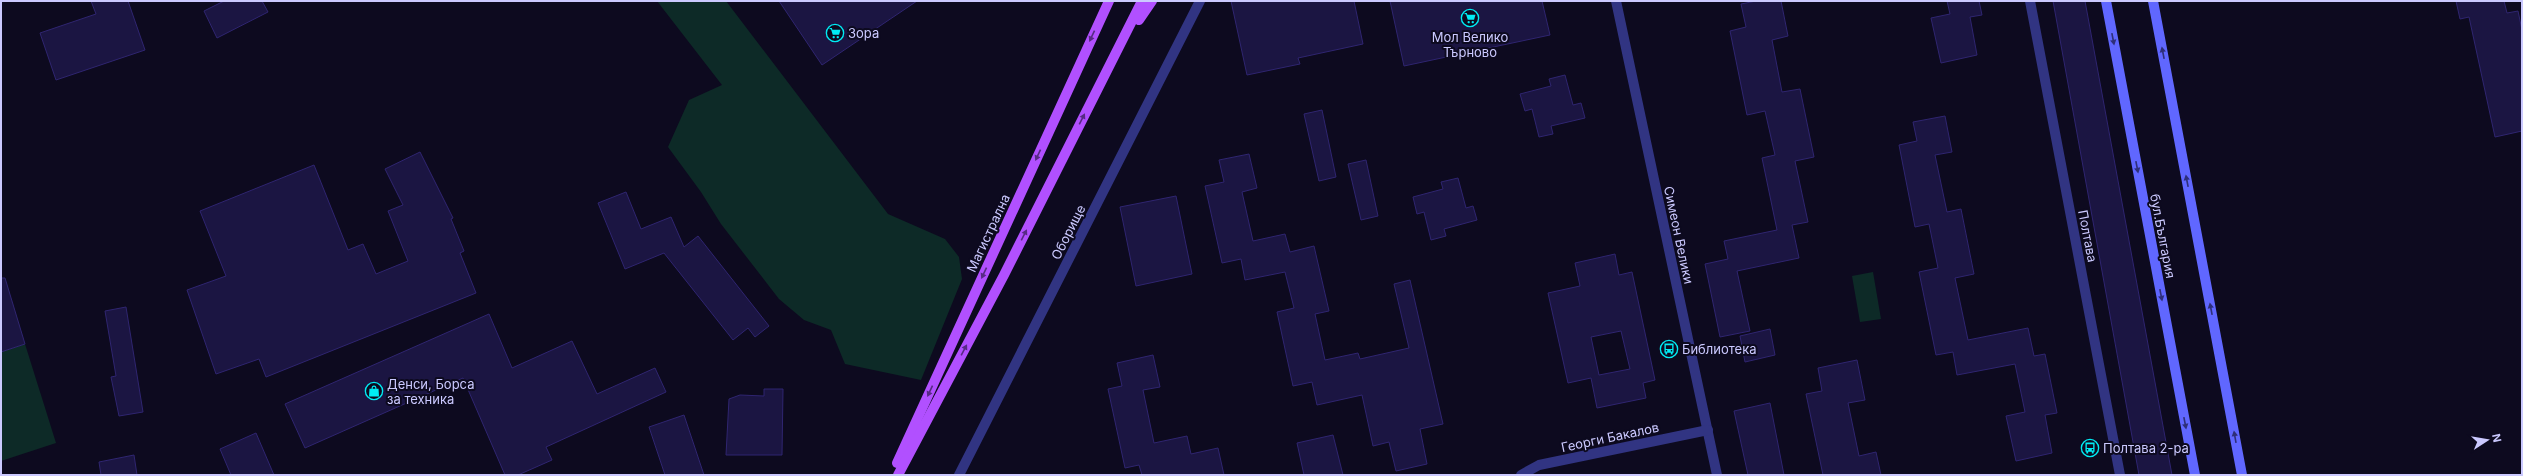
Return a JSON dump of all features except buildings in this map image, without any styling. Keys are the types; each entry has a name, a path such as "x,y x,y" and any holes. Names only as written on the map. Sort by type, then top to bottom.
{"main road":[{"name":"Магистрална","path":"892,475 1109,1"},
{"path":"898,475 1004,275 1142,1"},
{"path":"1110,63 1152,1"},
{"name":"бул.България","path":"2106,1 2195,475"},
{"path":"2153,1 2242,475"}],"street":[{"name":"Оборище","path":"959,475 1200,1"},
{"name":"Симеон Велики","path":"1616,1 1717,475"},
{"name":"Полтава","path":"2030,1 2120,475"},
{"name":"Георги Бакалов","path":"1521,475 1539,465 1708,430"}],"green space":[{"path":"657,1 726,1 888,214 945,239 959,257 962,279 921,380 845,364 831,330 804,320 779,299 721,224 701,192 668,147 689,100 722,85"},
{"path":"1873,272 1881,319 1860,322 1852,276"},
{"path":"25,344 56,443 1,461 1,352"}],"place":[{"name":"Мол Велико Търново","path":"1470,18"},
{"name":"Зора","path":"835,33"},
{"name":"Библиотека","path":"1669,349"},
{"name":"Денси, Борса за техника","path":"374,391"},
{"name":"Полтава 2-ра","path":"2090,448"}]}
